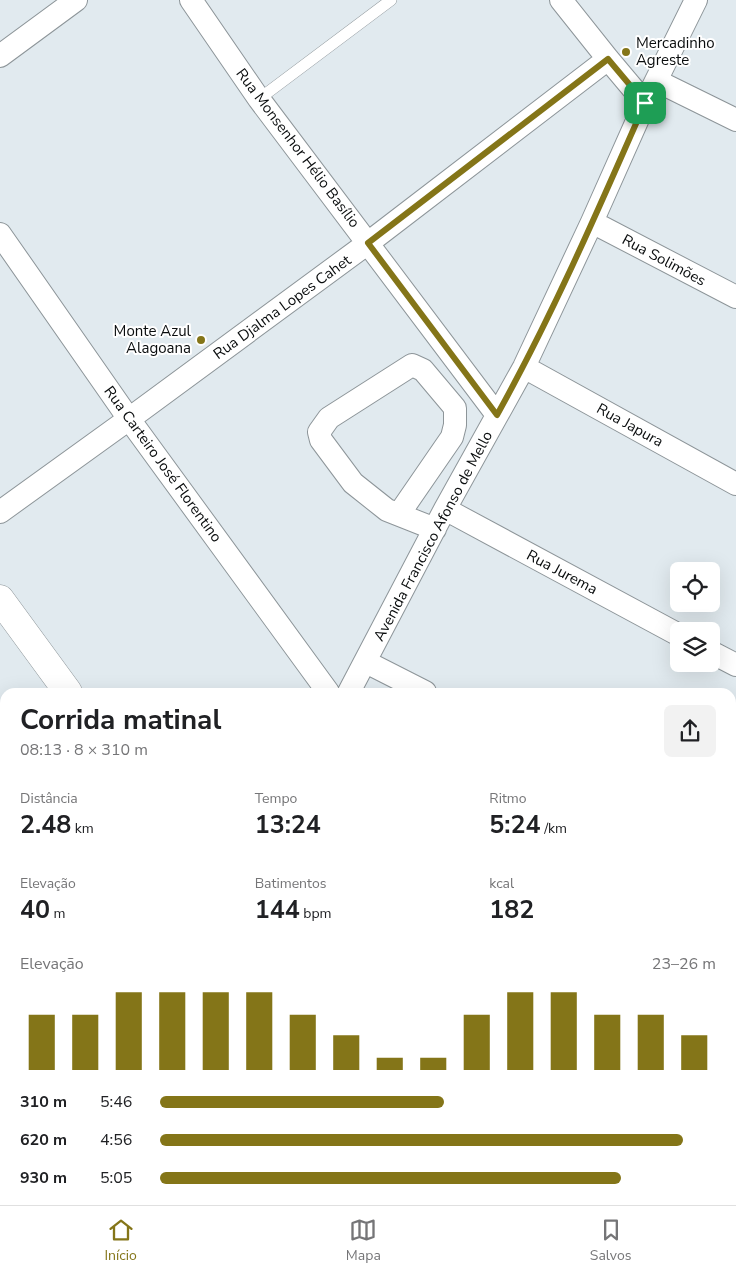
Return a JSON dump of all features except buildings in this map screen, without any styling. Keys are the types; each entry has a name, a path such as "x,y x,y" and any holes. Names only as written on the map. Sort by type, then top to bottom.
{"highway":[{"path":"0,599 65,688"}],"street":[{"path":"0,56 76,0"},
{"name":"Rua Monsenhor Hélio Basílio","path":"191,0 260,99 497,415"},
{"path":"561,0 645,103"},
{"name":"Avenida Francisco Afonso de Mello","path":"351,688 440,519 524,367 645,103 696,0"},
{"name":"Rua Djalma Lopes Cahet","path":"0,512 368,243 608,59"},
{"path":"657,81 736,120"},
{"name":"Rua Solimões","path":"592,222 736,297"},
{"name":"Rua Carteiro José Florentino","path":"0,234 129,419 325,688"},
{"name":"Rua Jurema","path":"399,514 452,437 455,425 455,408 423,370 412,365 329,418 319,432 321,440 352,483 387,510 399,514 440,519 670,631"},
{"name":"Rua Japura","path":"524,367 736,484"},
{"path":"720,657 736,666"},
{"path":"366,662 417,688"}],"lane":[{"path":"260,99 391,0"}],"place":[{"name":"Mercadinho Agreste","path":"626,52"},
{"name":"Monte Azul Alagoana","path":"201,340"}],"route":[{"path":"608,59 645,103 524,367 497,415 368,243 608,59"}]}
